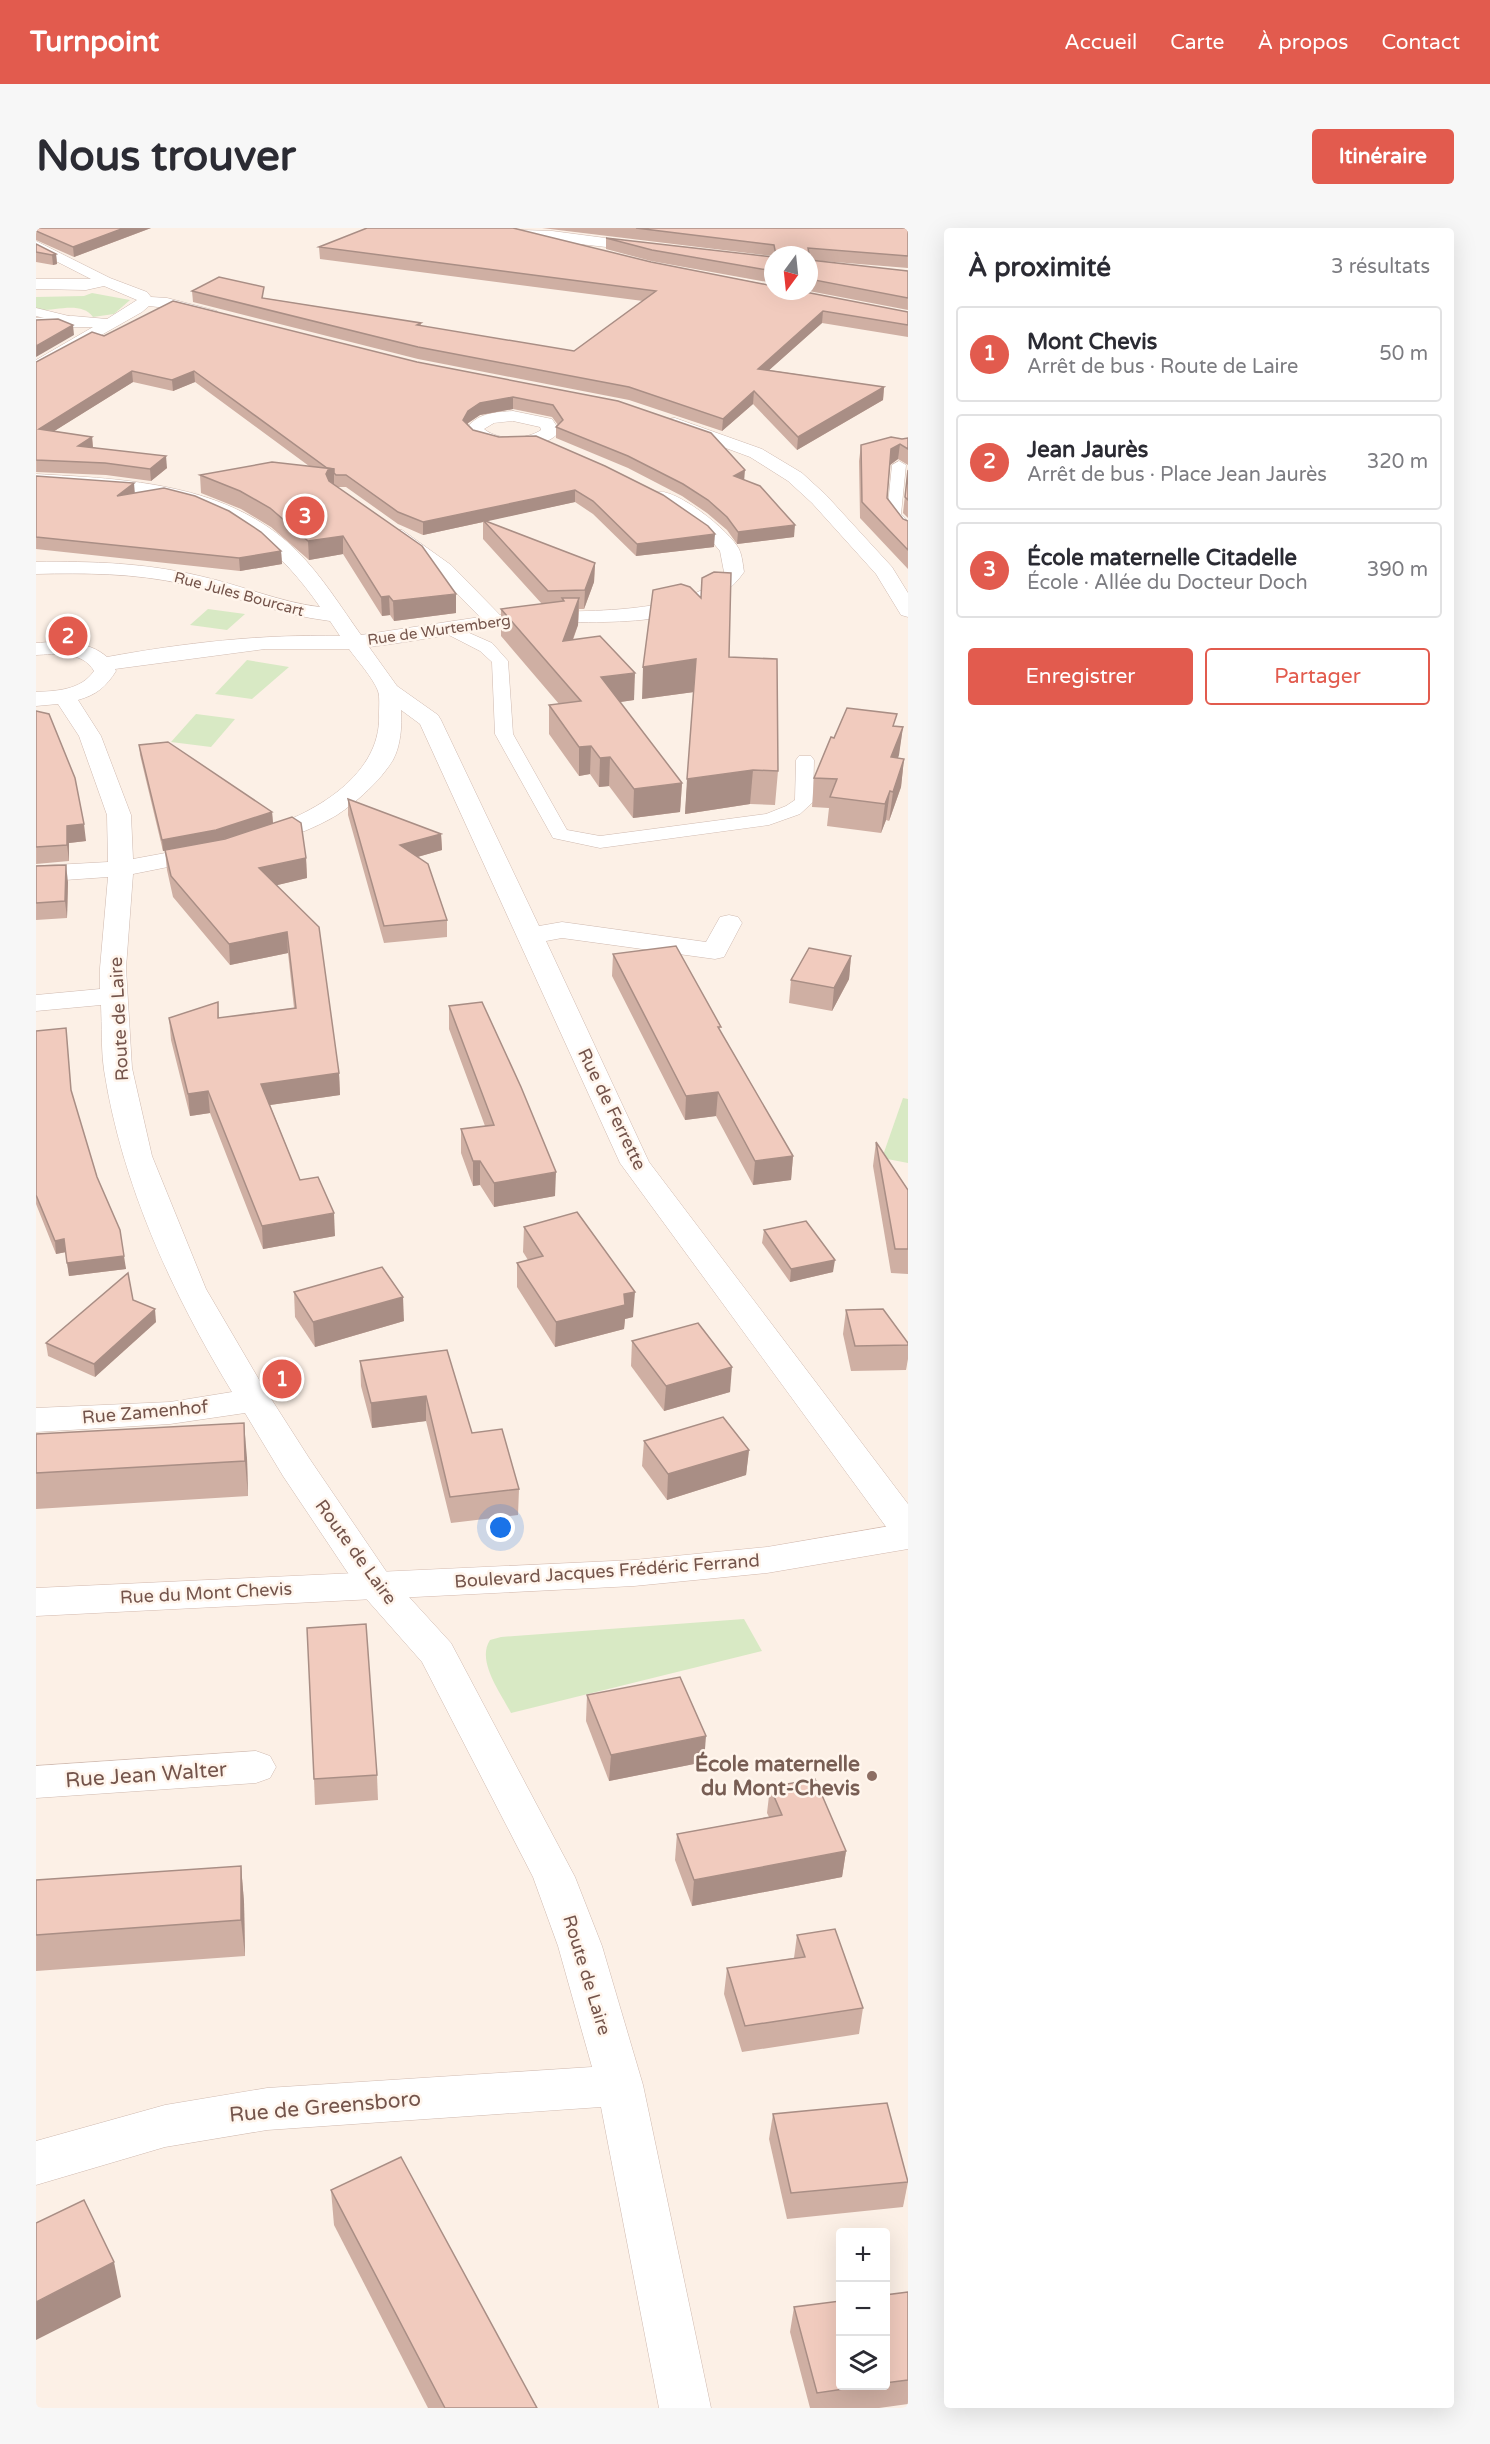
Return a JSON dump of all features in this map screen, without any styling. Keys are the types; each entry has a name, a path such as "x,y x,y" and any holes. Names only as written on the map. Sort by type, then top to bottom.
{"street":[{"path":"504,230 618,259"},
{"path":"522,234 552,235 670,250"},
{"path":"36,245 105,281 142,295 145,301"},
{"path":"36,284 86,285 105,281"},
{"path":"36,367 145,301 167,303 224,318"},
{"path":"36,323 73,321 109,324"},
{"path":"655,417 756,453 795,477 819,499 885,571 908,611"},
{"path":"538,439 559,449"},
{"path":"36,480 123,485 170,493 215,506 246,521 290,554 311,579 388,691 391,728 382,758 359,785 328,810 273,835 190,857 121,868 36,874"},
{"name":"Rue de Wurtemberg","path":"103,664 165,653 289,641 355,642 495,621 556,615 638,613 678,607 706,597 726,585 734,572 730,550 712,529 663,496 643,487"},
{"path":"376,521 444,569 495,621"},
{"name":"Rue Jules Bourcart","path":"36,568 114,569 173,576 307,614 334,615"},
{"path":"36,649 79,651 94,656 103,664 105,671 93,686 50,698"},
{"name":"Rue de Ferrette","path":"388,691 430,720 635,1163 908,1530"},
{"name":"Route de Laire","path":"50,698 90,736 119,815 121,868 114,968 118,1068 137,1156 190,1289 254,1400 375,1584 437,1653 554,1877 580,1946 620,2085 685,2408"},
{"path":"530,936 562,930 715,951 729,923"},
{"path":"36,1003 115,996"},
{"name":"Rue Zamenhof","path":"36,1420 170,1413 254,1400"},
{"name":"Boulevard Jacques Frédéric Ferrand","path":"375,1584 514,1580 634,1573 767,1560 908,1536"},
{"name":"Rue du Mont Chevis","path":"36,1602 375,1584"},
{"name":"Rue Jean Walter","path":"36,1782 256,1767"},
{"name":"Rue de Greensboro","path":"36,2163 165,2126 267,2109 620,2085"}],"lane":[{"path":"36,312 73,321"},
{"path":"899,465 894,514 908,531"},
{"path":"449,629 486,647 500,661 504,734 560,834 600,842 769,819 793,810 804,802 805,760"}],"green space":[{"path":"92,293 130,300 114,314 93,317 88,312 74,308 36,310 36,297 84,296"},
{"path":"208,609 245,614 227,630 190,625"},
{"path":"247,660 289,667 252,699 215,694"},
{"path":"196,714 235,719 211,747 171,742"},
{"path":"903,1098 908,1099 908,1163 882,1158"},
{"path":"744,1619 762,1651 511,1713 492,1677 486,1657 486,1648 490,1640 501,1637"}],"building":[{"path":"36,228 124,228 73,247 36,231"},
{"path":"367,228 513,228 651,262 764,284 764,300 818,300 818,294 908,312 908,325 823,311 758,369 884,387 798,437 754,391 723,419 629,387 418,347 192,291 219,277 264,287 262,298 421,323 417,325 574,351 656,291 319,247"},
{"path":"636,228 908,228 908,256 818,249 818,246 774,245"},
{"path":"606,238 764,256 764,269 652,250"},
{"path":"36,244 56,254 36,252"},
{"path":"818,261 908,271 908,298 818,281"},
{"path":"173,301 417,362 618,401 711,433 745,470 734,476 760,486 795,525 738,532 727,517 708,500 683,484 628,456 556,427 563,420 553,405 513,397 480,403 468,411 463,420 473,430 499,437 536,436 605,466 663,495 708,526 715,534 637,544 593,501 575,490 423,522 398,512 346,475 336,475 334,469 327,468 194,371 172,380 132,371 39,429 92,437 78,446 166,456 150,469 105,463 36,460 36,362 92,332 104,336"},
{"path":"58,319 73,325 36,346 36,320"},
{"path":"891,437 908,438 908,449 900,444 891,449 887,498 903,519 908,521 908,550 862,502 861,445"},
{"path":"272,462 334,469 328,470 326,474 329,481 422,546 456,594 393,601 389,596 381,597 343,536 308,541 270,508 240,491 200,475"},
{"path":"908,470 908,500 905,497"},
{"path":"36,476 134,483 117,496 164,488 195,496 229,511 261,532 281,551 239,558 36,537"},
{"path":"483,520 595,563 585,590 548,591"},
{"path":"714,572 731,573 729,657 777,659 778,771 753,770 687,779 696,659 643,667 653,590 681,584 690,587 701,598 702,578"},
{"path":"562,598 579,598 563,641 600,636 635,673 601,677 682,783 634,789 610,757 600,758 591,746 579,747 549,705 581,701 501,609 564,601"},
{"path":"847,708 897,714 893,726 903,727 891,757 904,759 893,792 890,791 885,804 830,797 837,779 814,778 831,737 834,738"},
{"path":"36,711 49,714 75,778 84,824 67,826 67,845 36,847"},
{"path":"168,742 272,812 216,830 162,840 139,745"},
{"path":"348,799 441,834 400,845 428,864 447,920 384,926"},
{"path":"292,817 301,823 306,858 259,868 319,927 339,1073 261,1084 300,1180 318,1177 334,1213 262,1226 208,1091 188,1094 169,1018 218,1002 218,1018 296,1008 287,932 229,944 171,876 165,850 225,839"},
{"path":"66,865 65,901 36,903 36,866"},
{"path":"676,946 721,1027 718,1027 793,1156 755,1161 718,1092 686,1096 613,954"},
{"path":"809,948 851,956 834,988 791,980"},
{"path":"482,1002 521,1087 556,1172 494,1183 480,1161 473,1161 461,1129 494,1125 449,1006"},
{"path":"66,1028 71,1090 97,1177 120,1230 124,1256 67,1263 64,1239 55,1241 36,1195 36,1031"},
{"path":"876,1142 908,1190 908,1249 895,1249"},
{"path":"577,1212 635,1292 624,1294 625,1305 556,1322 517,1263 543,1256 524,1227"},
{"path":"806,1221 835,1260 791,1269 764,1230"},
{"path":"382,1267 403,1297 313,1322 294,1292"},
{"path":"128,1273 133,1300 155,1309 94,1364 46,1343"},
{"path":"883,1309 908,1345 855,1346 846,1310"},
{"path":"698,1323 732,1367 666,1386 632,1341"},
{"path":"447,1350 472,1433 502,1429 519,1489 450,1497 426,1396 371,1403 360,1361"},
{"path":"723,1417 749,1450 668,1474 644,1441"},
{"path":"244,1423 245,1461 36,1473 36,1434"},
{"path":"366,1624 377,1775 314,1779 307,1628"},
{"path":"680,1677 706,1736 611,1755 587,1695"},
{"path":"815,1779 846,1851 694,1880 677,1834 782,1815 770,1787"},
{"path":"241,1866 241,1920 36,1935 36,1880"},
{"path":"835,1929 863,2008 745,2026 727,1968 805,1957 797,1935"},
{"path":"887,2103 908,2182 791,2193 773,2114"},
{"path":"401,2157 537,2408 445,2408 331,2190"},
{"path":"84,2200 114,2262 36,2302 36,2223"},
{"path":"908,2292 908,2380 890,2382 890,2336 890,2294"},
{"path":"836,2302 837,2390 817,2393 794,2307"}],"place":[{"name":"École maternelle Citadelle","path":"305,516"},
{"name":"Jean Jaurès","path":"68,636"},
{"name":"Mont Chevis","path":"282,1379"},
{"name":"École maternelle du Mont-Chevis","path":"872,1776"}]}
